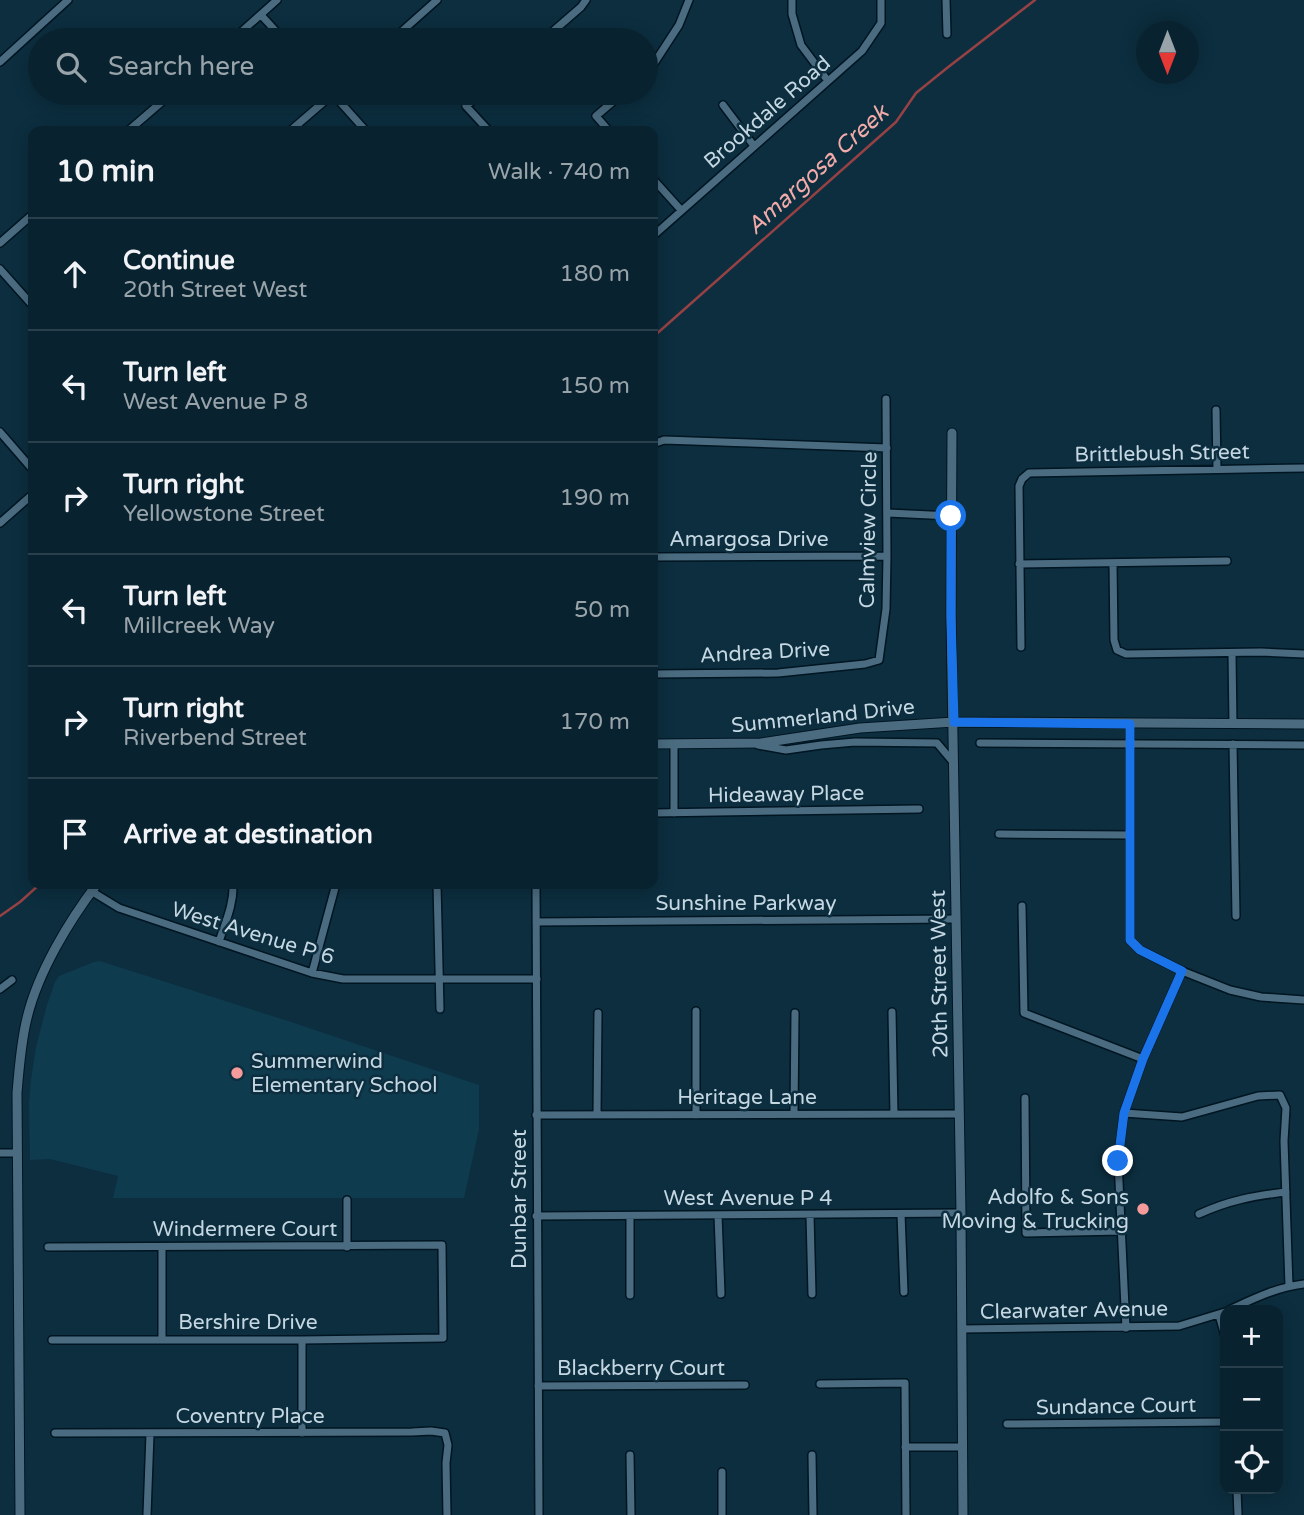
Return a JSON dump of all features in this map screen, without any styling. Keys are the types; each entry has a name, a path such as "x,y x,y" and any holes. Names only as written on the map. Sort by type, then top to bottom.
{"street":[{"path":"37,28 68,0"},
{"path":"246,28 277,0"},
{"path":"406,28 437,0"},
{"path":"557,28 586,0"},
{"path":"658,57 679,25 689,0"},
{"path":"792,0 792,13 801,45 828,82"},
{"name":"Brookdale Road","path":"658,231 862,51 881,23 881,0"},
{"path":"946,0 947,34"},
{"path":"261,15 273,28"},
{"path":"0,62 28,36"},
{"path":"134,126 158,105"},
{"path":"296,126 319,105"},
{"path":"343,105 362,126"},
{"path":"467,105 484,126"},
{"path":"605,126 596,116 609,105"},
{"path":"723,105 754,146"},
{"path":"658,185 681,210"},
{"path":"0,243 28,218"},
{"path":"0,269 28,300"},
{"name":"Calmview Circle","path":"879,660 886,609 886,399"},
{"path":"1216,410 1217,469"},
{"path":"0,432 28,464"},
{"name":"20th Street West","path":"952,433 951,616 963,1515"},
{"path":"658,442 887,448"},
{"name":"Brittlebush Street","path":"1020,564 1019,486 1029,473 1304,468"},
{"path":"0,523 28,498"},
{"path":"888,513 951,516"},
{"name":"Amargosa Drive","path":"658,557 887,556"},
{"path":"1021,647 1020,564 1227,561"},
{"path":"1113,563 1114,640 1117,650 1126,654 1304,654"},
{"path":"1232,654 1233,724"},
{"name":"Andrea Drive","path":"658,674 778,673 865,664 879,660"},
{"name":"Summerland Drive","path":"658,744 761,743 860,727 954,722 1304,724"},
{"path":"1130,724 1130,940 1140,950 1182,971 1230,990 1304,1000"},
{"path":"750,743 786,750 855,742 937,743 954,763"},
{"path":"980,743 1304,745"},
{"path":"674,744 674,813"},
{"path":"1233,744 1236,916"},
{"name":"Hideaway Place","path":"658,813 919,809"},
{"path":"999,834 1130,835"},
{"path":"20,1515 17,1093 21,1052 38,985 75,915 93,889"},
{"name":"West Avenue P 6","path":"95,889 119,908 312,973 343,979 537,979"},
{"path":"219,942 233,889"},
{"path":"312,973 336,889"},
{"path":"437,889 440,1009"},
{"name":"Dunbar Street","path":"536,889 539,1515"},
{"path":"1022,906 1024,1013 1143,1059"},
{"name":"Sunshine Parkway","path":"536,922 956,919"},
{"path":"1126,1328 1118,1161 1124,1113 1143,1059 1182,971"},
{"path":"0,989 12,979"},
{"path":"696,1011 696,1115"},
{"path":"892,1012 894,1114"},
{"path":"597,1115 598,1013"},
{"path":"794,1114 795,1013"},
{"path":"1124,1113 1182,1117 1258,1096 1280,1095 1286,1108 1284,1141 1289,1286"},
{"path":"1025,1098 1026,1233 1121,1231"},
{"name":"Heritage Lane","path":"536,1115 958,1114"},
{"path":"0,1153 17,1153"},
{"path":"1199,1213 1245,1197 1286,1192"},
{"path":"347,1200 347,1247"},
{"name":"West Avenue P 4","path":"536,1216 961,1213"},
{"path":"718,1214 721,1294"},
{"path":"901,1214 904,1292"},
{"path":"810,1215 813,1294"},
{"path":"630,1217 631,1295"},
{"name":"Windermere Court","path":"48,1247 442,1245 443,1338"},
{"path":"162,1247 162,1339"},
{"name":"Clearwater Avenue","path":"1239,1305 1289,1286 1304,1284"},
{"name":"Clearwater Avenue","path":"962,1329 1179,1326 1220,1313"},
{"name":"Bershire Drive","path":"52,1340 443,1338"},
{"path":"302,1340 302,1433"},
{"path":"820,1384 905,1383 906,1515"},
{"name":"Blackberry Court","path":"538,1386 745,1385"},
{"name":"Sundance Court","path":"1007,1424 1220,1422"},
{"name":"Coventry Place","path":"55,1433 445,1433 449,1445 446,1462 447,1515"},
{"path":"147,1515 150,1434"},
{"path":"905,1447 962,1447"},
{"path":"630,1455 631,1515"},
{"path":"812,1455 813,1515"},
{"path":"722,1472 722,1515"},
{"path":"1237,1494 1238,1515"}],"shaded area":[{"name":"Summerwind Elementary School","path":"100,961 479,1085 479,1129 464,1198 113,1198 118,1176 50,1159 30,1160 31,1080 36,1047 55,982 59,976"}],"waterway":[{"name":"Amargosa Creek","path":"658,333 896,122 916,93 1035,0"},
{"name":"Amargosa Creek","path":"0,916 34,889"}],"place":[{"name":"Summerwind Elementary School","path":"237,1073"},
{"name":"Adolfo & Sons Moving & Trucking","path":"1143,1209"}],"route":[{"path":"951,516 954,722 1130,724 1130,940 1140,950 1182,971 1143,1059 1124,1113 1118,1161"}]}
